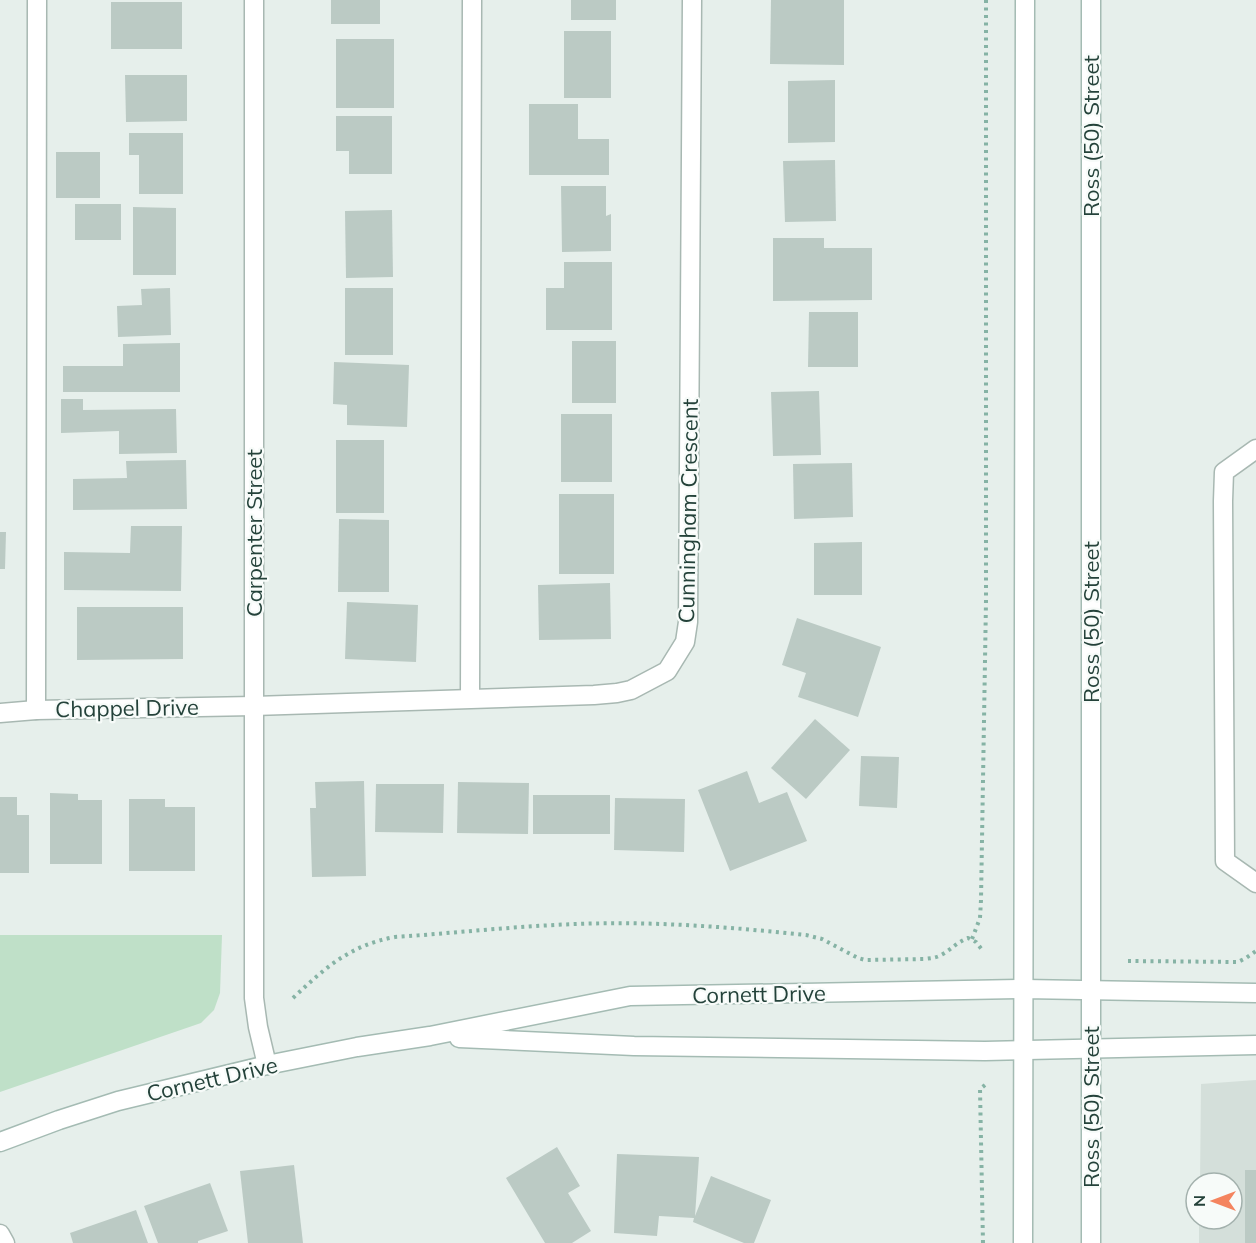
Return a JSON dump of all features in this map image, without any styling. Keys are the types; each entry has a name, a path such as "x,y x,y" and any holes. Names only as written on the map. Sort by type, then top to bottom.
{"street":[{"path":"36,710 38,0"},
{"name":"Carpenter Street","path":"254,0 254,998 267,1065"},
{"path":"470,698 472,0"},
{"name":"Cunningham Crescent","path":"254,706 617,693 631,690 667,671 685,642 688,622 692,0"},
{"path":"1023,1243 1025,0"},
{"name":"Ross (50) Street","path":"1091,0 1091,1243"},
{"path":"1256,448 1224,472 1223,501 1226,861 1256,883"},
{"name":"Chappel Drive","path":"0,713 36,710 254,706"},
{"name":"Cornett Drive","path":"0,1142 118,1101 267,1065 357,1047 430,1036 630,996 1024,989 1256,993"},
{"name":"Cornett Drive","path":"430,1036 646,1046 985,1051 1256,1045"},
{"path":"0,1234 5,1243"}],"path":[{"path":"972,939 980,918 981,900 985,637 986,0"},
{"path":"293,998 320,973 354,950 377,940 576,924 676,925 806,935 822,939 858,958 874,960 935,958 968,938 972,939 983,951"},
{"path":"1128,961 1238,962 1256,951"},
{"path":"983,1243 980,1089 985,1085"}],"shaded area":[{"path":"1256,1080 1256,1243 1199,1243 1199,1231 1244,1231 1244,1171 1200,1171 1201,1084"}],"green space":[{"path":"0,935 222,935 220,993 214,1010 201,1023 0,1092"}],"building":[{"path":"331,0 380,0 380,24 331,24"},
{"path":"571,0 616,0 616,20 571,20"},
{"path":"771,0 844,0 844,65 770,64"},
{"path":"111,2 182,2 182,49 111,49"},
{"path":"564,31 611,31 611,98 564,98"},
{"path":"336,39 394,39 394,108 336,108"},
{"path":"125,75 187,75 187,121 126,122"},
{"path":"835,80 835,142 788,143 788,81"},
{"path":"529,104 578,104 578,139 609,139 609,175 529,175"},
{"path":"336,116 392,116 392,174 349,174 349,151 336,151"},
{"path":"129,133 183,133 183,194 139,194 139,155 129,155"},
{"path":"56,152 100,152 100,198 56,198"},
{"path":"835,160 836,221 785,222 783,161"},
{"path":"561,186 606,186 606,216 611,214 611,251 562,252"},
{"path":"75,204 121,204 121,240 75,240"},
{"path":"133,207 176,208 176,275 133,275"},
{"path":"392,210 393,277 346,278 345,211"},
{"path":"773,238 824,238 824,248 872,248 872,300 773,301"},
{"path":"564,262 612,262 612,330 546,330 546,288 564,288"},
{"path":"170,288 171,335 118,337 117,306 142,305 141,289"},
{"path":"345,288 393,288 393,355 345,355"},
{"path":"809,312 858,312 858,367 808,367"},
{"path":"572,341 616,341 616,403 572,403"},
{"path":"180,343 180,392 63,392 63,366 123,366 123,344"},
{"path":"334,362 409,365 407,427 347,425 347,405 333,404"},
{"path":"819,391 821,455 773,456 771,392"},
{"path":"61,399 83,399 83,410 176,409 177,453 119,454 119,431 61,433"},
{"path":"561,414 612,414 612,482 561,482"},
{"path":"336,440 384,440 384,513 336,513"},
{"path":"186,460 187,509 73,510 73,479 127,478 126,461"},
{"path":"852,463 853,517 794,519 793,464"},
{"path":"559,494 614,494 614,574 559,574"},
{"path":"339,519 389,520 389,592 338,592"},
{"path":"131,526 182,526 181,591 64,590 64,552 130,553"},
{"path":"0,532 6,532 5,569 0,569"},
{"path":"862,542 862,595 814,595 814,543"},
{"path":"610,583 611,639 539,640 538,585"},
{"path":"347,602 418,605 416,662 345,659"},
{"path":"77,607 183,607 183,659 77,660"},
{"path":"797,618 881,647 858,717 798,697 806,673 782,665"},
{"path":"815,719 850,750 806,799 771,768"},
{"path":"861,756 899,757 897,808 859,806"},
{"path":"747,771 759,803 787,792 807,841 730,871 698,790"},
{"path":"364,781 366,876 312,877 310,808 316,808 315,782"},
{"path":"458,782 529,783 528,834 457,833"},
{"path":"376,784 444,784 443,833 375,832"},
{"path":"50,793 78,794 78,800 102,800 102,864 50,864"},
{"path":"533,795 610,795 610,834 533,834"},
{"path":"0,797 17,797 17,815 29,815 29,873 0,873"},
{"path":"615,798 685,799 684,852 614,850"},
{"path":"129,799 165,799 165,807 195,807 195,871 129,871"},
{"path":"557,1147 580,1186 568,1193 591,1231 572,1243 545,1243 506,1178"},
{"path":"617,1154 699,1157 695,1216 711,1176 771,1200 754,1243 744,1243 693,1222 694,1218 659,1216 657,1236 614,1233"},
{"path":"294,1165 303,1243 248,1243 240,1171"},
{"path":"1245,1170 1256,1170 1256,1243 1245,1243"},
{"path":"210,1183 228,1231 198,1241 198,1243 158,1243 144,1206"},
{"path":"136,1210 148,1243 73,1243 70,1233"}]}
